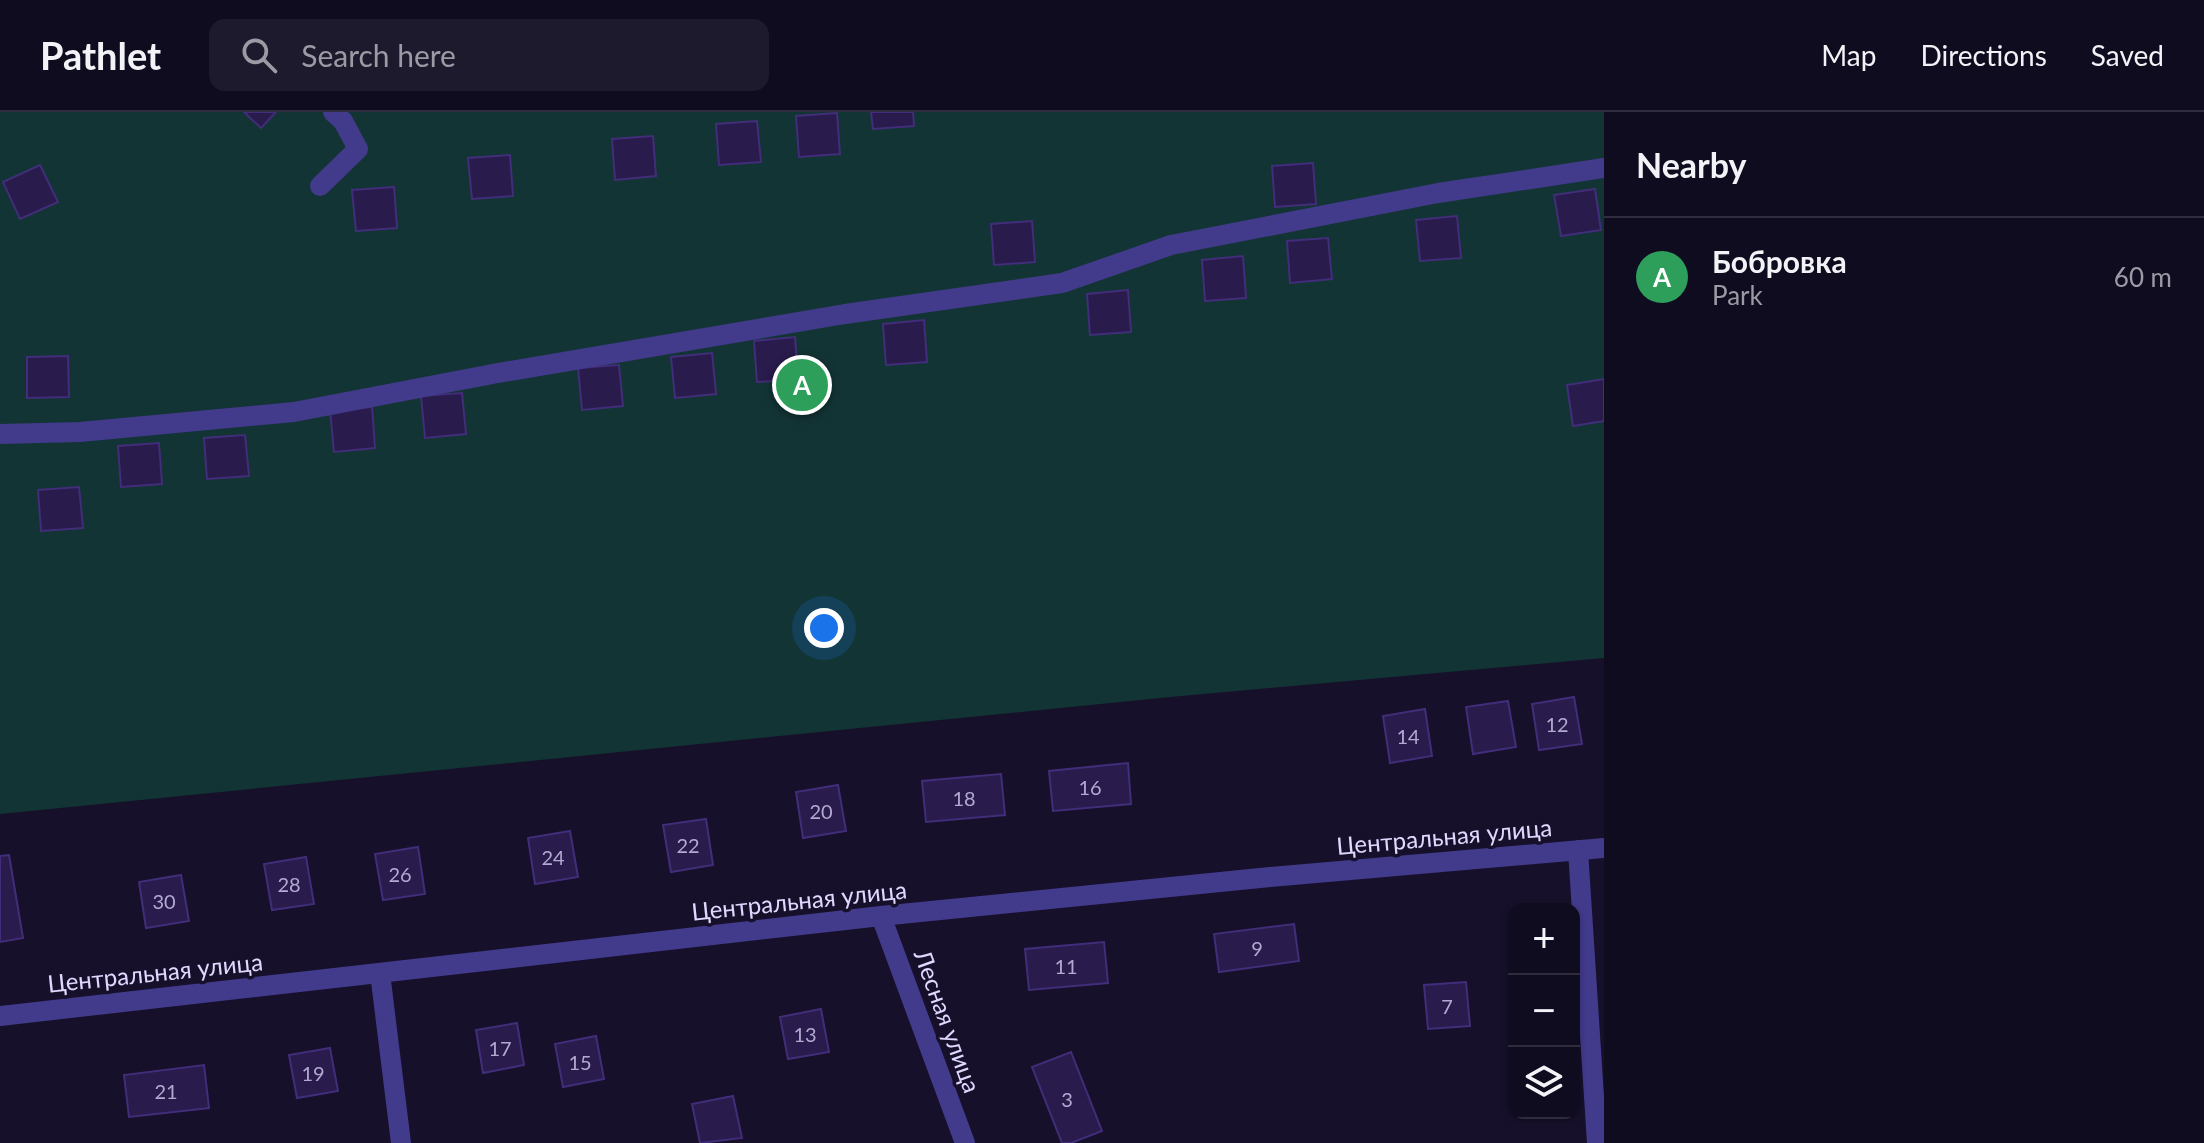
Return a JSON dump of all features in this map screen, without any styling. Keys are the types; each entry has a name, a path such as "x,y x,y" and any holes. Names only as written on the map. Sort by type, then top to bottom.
{"street":[{"path":"320,186 358,149 343,121 333,112"},
{"path":"0,434 80,432 294,412 514,370 829,316 1062,283 1171,245 1438,193 1604,168"},
{"name":"Центральная улица","path":"0,1016 881,916 1604,848"},
{"path":"1578,850 1597,1143"},
{"name":"Лесная улица","path":"881,916 965,1143"},
{"path":"380,973 401,1143"}],"green space":[{"path":"0,112 1604,112 1604,658 1170,697 0,814"}],"building":[{"path":"244,112 276,112 261,128"},
{"path":"871,112 913,112 914,126 873,129"},
{"path":"837,113 840,154 799,157 796,116"},
{"path":"757,121 761,162 719,165 716,124"},
{"path":"653,136 656,176 615,180 612,139"},
{"path":"510,155 513,196 472,199 468,158"},
{"path":"1313,163 1316,204 1275,207 1272,166"},
{"path":"40,165 58,202 20,219 3,182"},
{"path":"394,187 397,228 356,231 352,190"},
{"path":"1595,189 1601,230 1561,236 1554,195"},
{"path":"1457,216 1461,258 1420,261 1416,220"},
{"path":"1032,221 1035,262 994,265 991,224"},
{"path":"1328,238 1332,279 1290,283 1287,241"},
{"path":"1243,256 1246,298 1205,301 1202,260"},
{"path":"1128,290 1131,332 1090,335 1087,294"},
{"path":"924,320 927,362 886,365 883,324"},
{"path":"795,337 798,379 757,382 754,341"},
{"path":"712,353 716,394 675,398 671,357"},
{"path":"68,356 69,397 27,398 27,357"},
{"path":"619,365 623,406 582,410 578,368"},
{"path":"1604,379 1604,421 1573,426 1567,385"},
{"path":"462,393 466,434 425,438 421,396"},
{"path":"372,407 375,448 334,452 330,410"},
{"path":"245,435 249,476 207,479 204,438"},
{"path":"159,443 162,484 121,487 118,446"},
{"path":"79,487 83,528 41,531 38,490"},
{"path":"1574,697 1582,744 1539,750 1532,704"},
{"path":"1508,701 1516,747 1473,754 1466,707"},
{"path":"1425,709 1432,756 1390,763 1383,716"},
{"path":"1128,763 1131,804 1053,811 1049,771"},
{"path":"1001,774 1005,815 926,822 922,781"},
{"path":"838,785 846,831 803,838 796,792"},
{"path":"706,819 713,865 671,872 663,825"},
{"path":"570,831 578,877 535,884 528,838"},
{"path":"418,847 425,894 383,900 375,854"},
{"path":"9,855 23,938 0,942 0,856"},
{"path":"306,857 314,904 272,910 264,864"},
{"path":"181,875 189,921 146,928 139,882"},
{"path":"1294,924 1299,961 1219,972 1214,934"},
{"path":"1104,942 1108,983 1029,990 1025,949"},
{"path":"1466,982 1470,1026 1428,1029 1424,985"},
{"path":"821,1009 829,1052 788,1059 780,1017"},
{"path":"517,1023 524,1065 483,1073 476,1030"},
{"path":"596,1036 604,1079 563,1087 555,1044"},
{"path":"330,1048 338,1091 297,1098 289,1055"},
{"path":"1071,1052 1102,1131 1071,1143 1062,1143 1032,1067"},
{"path":"204,1065 209,1108 129,1117 124,1075"},
{"path":"733,1096 742,1138 700,1143 692,1104"}],"place":[{"name":"Бобровка","path":"802,385"}]}
